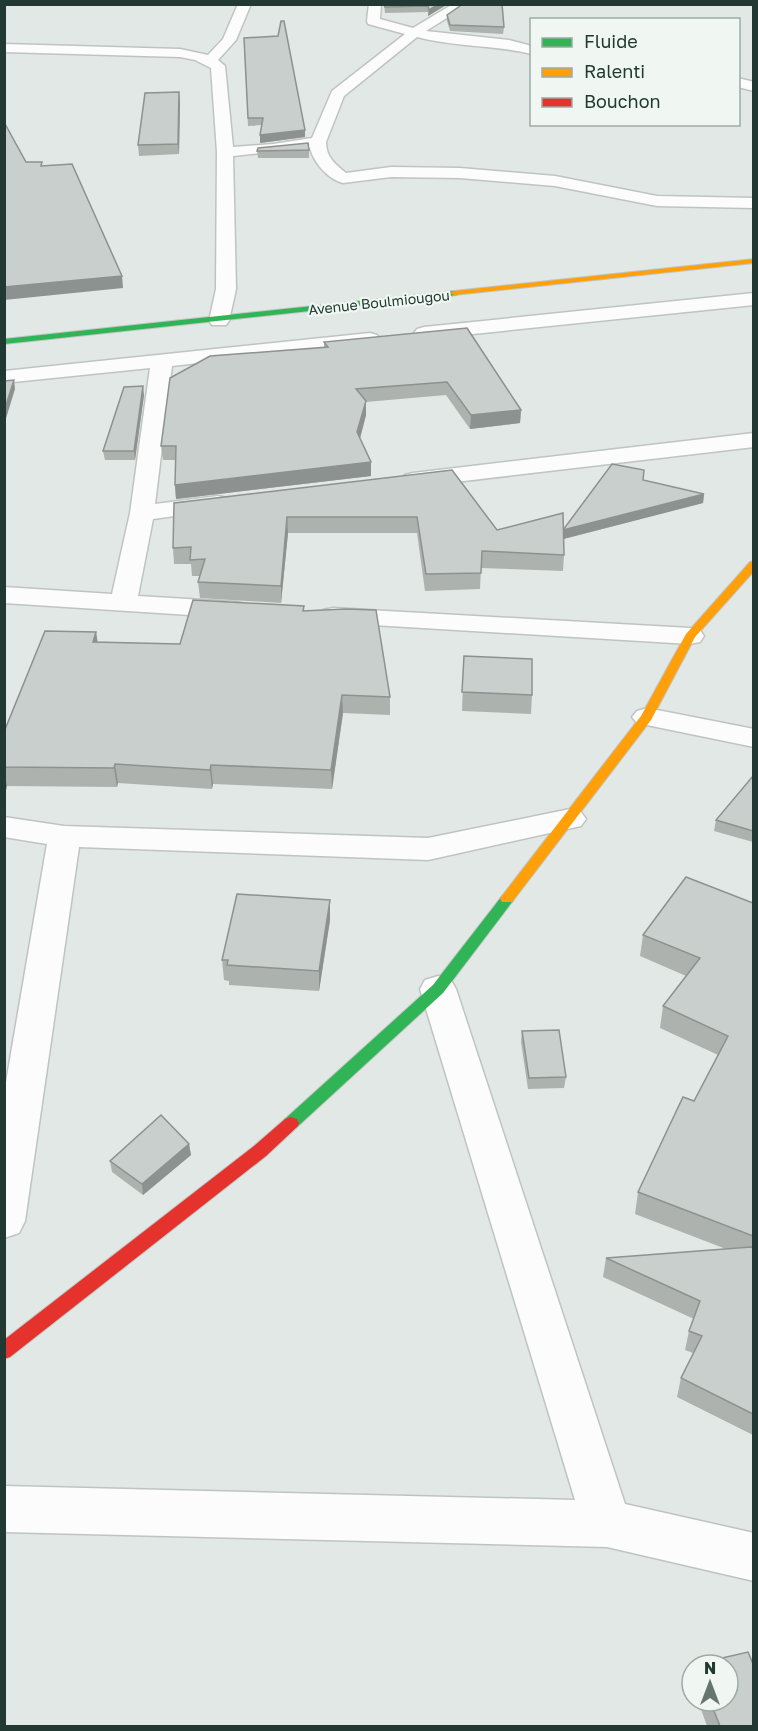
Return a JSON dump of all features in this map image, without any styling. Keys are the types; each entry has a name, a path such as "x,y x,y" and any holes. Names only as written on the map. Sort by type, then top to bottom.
{"main road":[{"name":"Avenue Boulmiougou","path":"4,342 219,321 753,261"},
{"path":"4,1352 260,1151 438,989 647,717 690,636 753,564"}],"street":[{"path":"211,60 236,27 245,4"},
{"path":"375,4 373,21 414,33 466,41 509,44 530,50"},
{"path":"463,4 414,33 337,94 317,148 327,166 343,178 391,172 460,173 555,181 657,201 753,203"},
{"path":"4,48 162,52 200,56 211,60 218,66 225,152 226,289 219,321"},
{"path":"225,152 273,149 318,142"},
{"path":"4,377 753,299"},
{"path":"123,604 142,513 162,361"},
{"path":"389,483 753,440"},
{"path":"142,513 236,501"},
{"path":"4,595 265,612"},
{"path":"312,615 690,636"},
{"path":"647,717 753,738"},
{"path":"4,827 64,836 428,849 570,819"},
{"path":"4,1221 64,836"},
{"path":"438,989 607,1524"},
{"path":"4,1509 607,1524 753,1557"}],"building":[{"path":"384,4 438,4 429,10 428,6 385,7"},
{"path":"463,4 502,4 504,27 450,25 447,15"},
{"path":"281,21 284,21 305,130 260,135 263,118 248,118 244,38 278,36"},
{"path":"179,92 178,144 138,145 145,93"},
{"path":"4,122 26,162 42,162 41,166 72,164 122,276 4,287"},
{"path":"308,143 309,150 257,151 258,148"},
{"path":"467,328 521,410 471,415 447,382 356,389 366,401 357,432 371,462 175,485 176,446 161,446 170,378 210,356 328,347 324,342"},
{"path":"14,380 4,411 4,381"},
{"path":"143,386 134,451 103,451 124,387"},
{"path":"612,464 644,470 643,480 704,494 563,530"},
{"path":"452,470 497,530 563,513 564,555 482,551 481,573 426,574 417,517 287,517 281,586 198,582 205,559 190,560 191,547 173,548 174,503"},
{"path":"193,600 304,606 303,611 376,610 390,697 342,695 331,770 211,765 210,770 115,764 114,768 4,767 4,732 45,631 96,632 93,642 180,644"},
{"path":"464,656 532,659 532,695 462,692"},
{"path":"753,776 753,831 716,820"},
{"path":"686,877 753,903 753,1236 638,1192 683,1097 694,1101 728,1036 663,1006 700,958 643,935"},
{"path":"237,894 330,900 319,971 227,965 228,960 222,960"},
{"path":"559,1030 566,1077 529,1078 522,1031"},
{"path":"161,1115 189,1144 142,1184 110,1161"},
{"path":"753,1248 753,1414 681,1378 702,1336 689,1331 700,1301 606,1258"},
{"path":"748,1652 753,1664 753,1726 720,1726 715,1713 740,1713 740,1654"}],"traffic: fast":[{"path":"4,342 454,293"},
{"path":"291,1123 438,989 507,899"}],"traffic: slow":[{"path":"454,293 754,261"},
{"path":"507,899 647,717 690,636 754,564"}],"traffic: jam":[{"path":"4,1351 260,1151 291,1123"}]}
